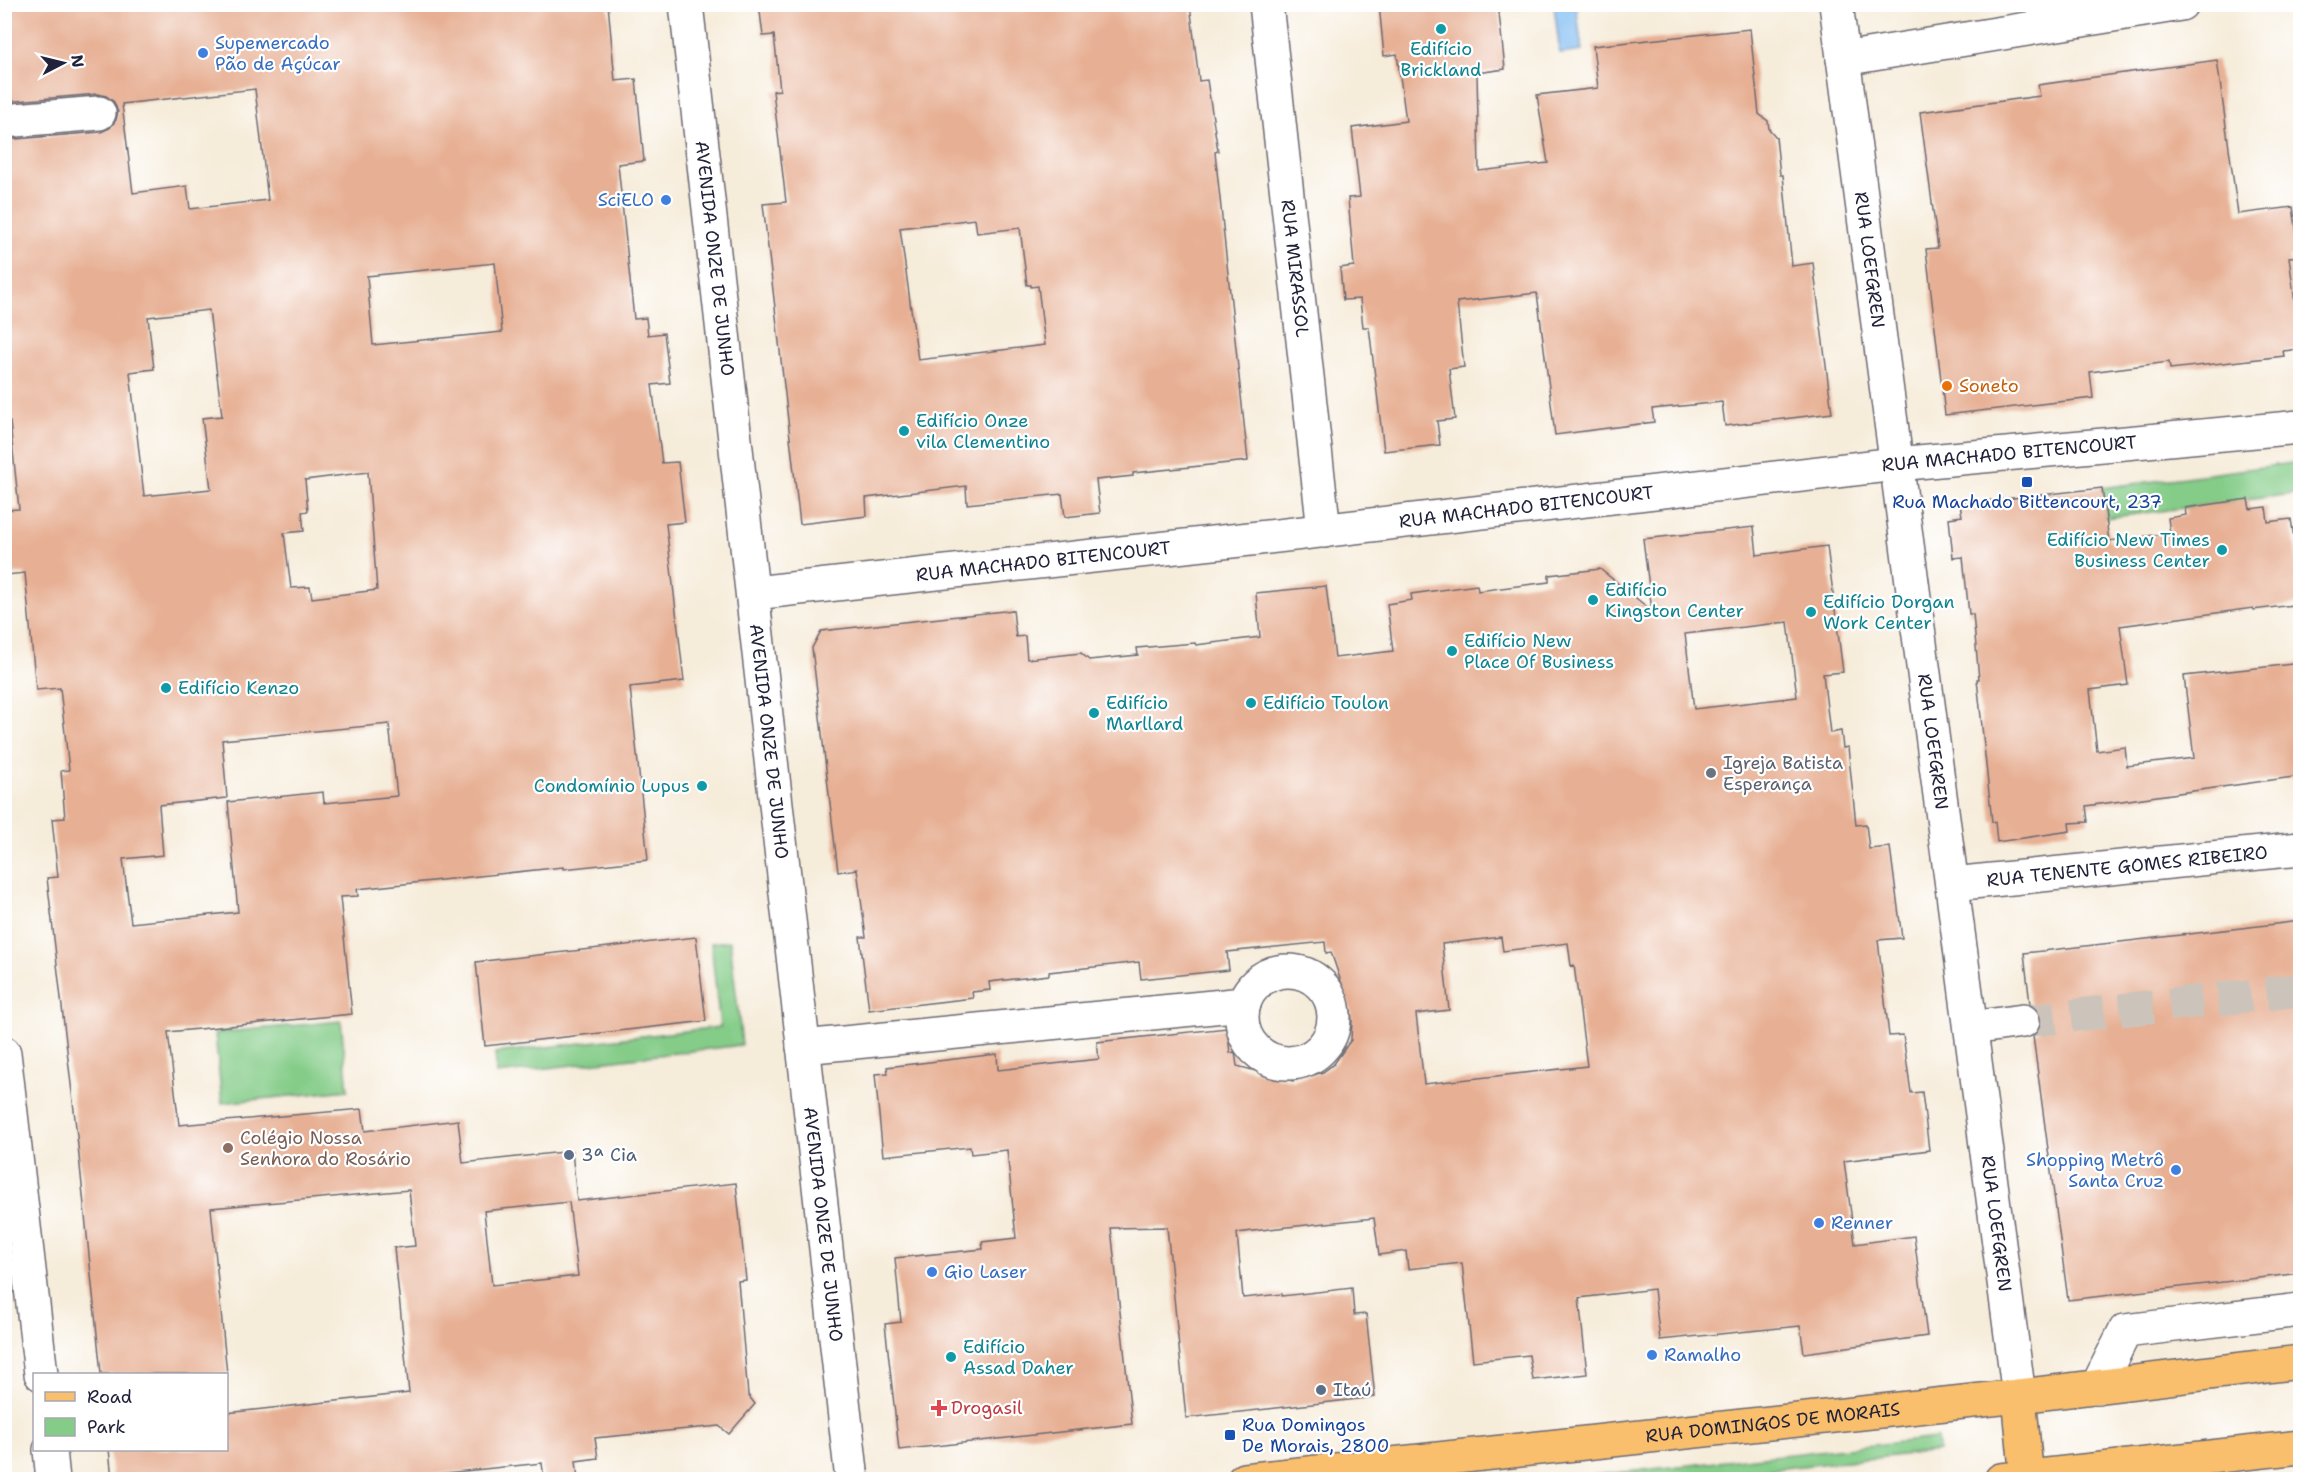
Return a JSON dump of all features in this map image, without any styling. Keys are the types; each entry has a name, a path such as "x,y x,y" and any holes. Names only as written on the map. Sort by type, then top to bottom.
{"main road":[{"name":"RUA DOMINGOS DE MORAIS","path":"1244,1479 2019,1396 2301,1362"},
{"name":"RUA LOEFGREN","path":"2018,1478 2019,1396"},
{"path":"2018,1478 2301,1447"}],"street":[{"name":"AVENIDA ONZE DE JUNHO","path":"686,4 852,1479"},
{"name":"RUA MIRASSOL","path":"1266,4 1324,531"},
{"name":"RUA LOEFGREN","path":"1836,4 2019,1396"},
{"path":"1843,59 2181,4"},
{"path":"4,121 99,113"},
{"name":"RUA MACHADO BITENCOURT","path":"753,593 1324,531 1896,464 2301,427"},
{"name":"RUA TENENTE GOMES RIBEIRO","path":"1952,884 2301,849"},
{"path":"803,1047 1244,1004"},
{"path":"1971,1028 2023,1021"},
{"path":"4,1053 41,1373"},
{"path":"2097,1387 2125,1331 2301,1310"},
{"path":"50,1451 53,1479"}],"green space":[{"path":"2300,462 2300,493 2106,518 2102,488"},
{"path":"730,941 742,1045 497,1074 495,1053 720,1027 711,943"},
{"path":"341,1021 348,1090 222,1103 215,1033"},
{"path":"1937,1438 1938,1451 1683,1479 1561,1479"}],"water":[{"path":"1554,5 1576,5 1582,51 1560,54"}],"building":[{"path":"4,4 608,4 615,81 636,79 644,161 618,164 634,319 646,318 648,335 664,333 670,383 652,385 662,463 678,462 685,522 666,524 684,681 630,687 648,860 357,889 358,896 340,897 352,1014 168,1032 179,1125 362,1109 365,1131 458,1120 463,1163 572,1151 577,1201 736,1183 746,1280 738,1281 748,1395 755,1404 729,1434 719,1426 595,1438 598,1458 576,1461 578,1479 544,1479 542,1463 389,1479 112,1479 109,1451 228,1451 228,1413 409,1393 394,1248 415,1246 409,1190 211,1208 227,1373 101,1373 77,1136 47,878 58,877 52,819 65,818 61,771 69,770 60,688 36,690 25,573 6,575 4,560 4,510 19,509 10,422 4,423 4,140 101,132 110,128 118,112 114,102 98,94 4,102","holes":["255,89 268,200 190,209 187,186 133,193 122,104","495,263 502,332 373,345 367,276","209,310 222,416 202,418 211,489 144,496 130,372 154,369 148,317","368,472 377,590 312,598 310,587 291,588 284,533 304,531 302,512 308,511 305,480","389,724 397,796 324,803 323,792 228,802 238,912 131,923 123,859 163,855 159,805 227,798 222,740","569,1202 578,1276 492,1285 484,1211"]},
{"path":"759,4 995,4 996,9 1036,4 1190,4 1199,81 1207,80 1218,151 1215,152 1248,461 1133,473 1133,476 1096,480 1100,513 1065,517 1062,494 967,504 966,486 866,498 867,516 800,524 763,204 786,202 773,91 780,90 774,35 763,36","holes":["975,219 977,233 1020,228 1027,285 1038,286 1045,345 918,360 900,228"]},
{"path":"1379,4 1498,4 1505,69 1477,73 1479,171 1548,163 1537,95 1598,88 1593,46 1750,29 1759,114 1768,121 1769,129 1776,137 1780,175 1783,175 1792,266 1813,263 1832,413 1725,426 1722,402 1652,409 1654,422 1555,435 1537,293 1457,302 1464,367 1449,369 1455,419 1437,421 1440,445 1384,451 1369,327 1363,327 1360,299 1343,300 1340,268 1354,266 1348,198 1360,197 1352,128 1406,121 1397,54 1384,56"},
{"path":"2217,60 2238,214 2293,207 2300,256 2289,257 2301,349 2283,351 2284,356 2170,369 2169,362 2090,372 2093,398 1945,415 1926,249 1938,248 1920,112 2040,96 2038,85"},
{"path":"2102,488 2109,541 2170,533 2168,518 2186,515 2185,508 2248,499 2250,509 2266,507 2268,522 2291,519 2298,564 2301,563 2301,604 2253,610 2253,608 2120,626 2128,685 2090,690 2097,751 2125,747 2127,766 2194,758 2184,676 2301,663 2301,776 2086,806 2088,822 2069,823 2070,831 1997,842 1995,822 1992,822 1977,679 1979,679 1973,614 1969,614 1963,557 1953,558 1949,518 1962,516 1960,504"},
{"path":"1754,527 1757,555 1827,546 1843,672 1823,674 1830,733 1841,731 1843,748 1848,747 1856,825 1866,824 1869,849 1890,847 1902,938 1878,940 1889,1036 1903,1035 1911,1093 1922,1092 1929,1150 1844,1161 1855,1244 1914,1236 1927,1336 1804,1353 1800,1326 1660,1340 1654,1289 1579,1298 1587,1374 1533,1380 1529,1355 1473,1361 1462,1263 1408,1269 1406,1251 1379,1255 1374,1218 1278,1228 1237,1233 1243,1298 1352,1288 1354,1315 1366,1314 1375,1397 1186,1418 1167,1227 1111,1228 1132,1424 899,1450 885,1324 901,1322 895,1258 983,1249 982,1242 1016,1238 1007,1150 971,1154 970,1147 883,1156 875,1074 888,1073 887,1067 997,1054 998,1070 1099,1059 1097,1042 1227,1028 1230,1053 1235,1052 1237,1066 1293,1081 1323,1072 1334,1064 1351,1040 1352,1021 1351,1011 1331,952 1326,953 1325,942 1227,952 1229,970 1141,979 1139,962 1049,972 1049,975 989,982 990,990 972,992 973,998 869,1010 860,937 866,937 857,869 838,872 812,648 821,631 1013,610 1016,637 1025,636 1027,659 1081,653 1089,660 1138,655 1137,648 1195,643 1196,645 1260,637 1256,593 1326,586 1335,658 1393,651 1387,604 1412,600 1411,594 1477,585 1478,591 1549,582 1549,575 1600,569 1652,611 1643,539","holes":["1788,622 1797,697 1694,709 1685,634","1501,937 1503,951 1568,943 1571,966 1574,965 1587,1066 1424,1084 1416,1014 1449,1010 1442,944"]},
{"name":"Shopping Metrô Santa Cruz","path":"2301,921 2301,1273 2068,1300 2033,1036 2040,1029 2042,1019 2038,1010 2030,1004 2024,953"},
{"path":"696,937 706,1021 485,1046 476,962"}],"tunnel":[{"path":"2023,1021 2300,990"}],"place":[{"name":"Edifício Brickland","path":"1441,29"},
{"name":"Supemercado Pão de Açúcar","path":"203,53"},
{"name":"SciELO","path":"666,200"},
{"name":"Soneto","path":"1947,386"},
{"name":"Edifício Onze vila Clementino","path":"904,431"},
{"name":"Rua Machado Bittencourt, 237","path":"2027,482"},
{"name":"Edifício New Times Business Center","path":"2222,550"},
{"name":"Edifício Kingston Center","path":"1593,600"},
{"name":"Edifício Dorgan Work Center","path":"1811,612"},
{"name":"Edifício New Place Of Business","path":"1452,651"},
{"name":"Edifício Kenzo","path":"166,688"},
{"name":"Edifício Toulon","path":"1251,703"},
{"name":"Edifício Marllard","path":"1094,713"},
{"name":"Igreja Batista Esperança","path":"1711,773"},
{"name":"Condomínio Lupus","path":"702,786"},
{"name":"Colégio Nossa Senhora do Rosário","path":"228,1148"},
{"name":"3ª Cia","path":"569,1155"},
{"name":"Shopping Metrô Santa Cruz","path":"2176,1170"},
{"name":"Renner","path":"1819,1223"},
{"name":"Gio Laser","path":"932,1272"},
{"name":"Ramalho","path":"1652,1355"},
{"name":"Edifício Assad Daher","path":"951,1357"},
{"name":"Itaú","path":"1321,1390"},
{"name":"Drogasil","path":"939,1408"},
{"name":"Rua Domingos De Morais, 2800","path":"1230,1435"}]}
